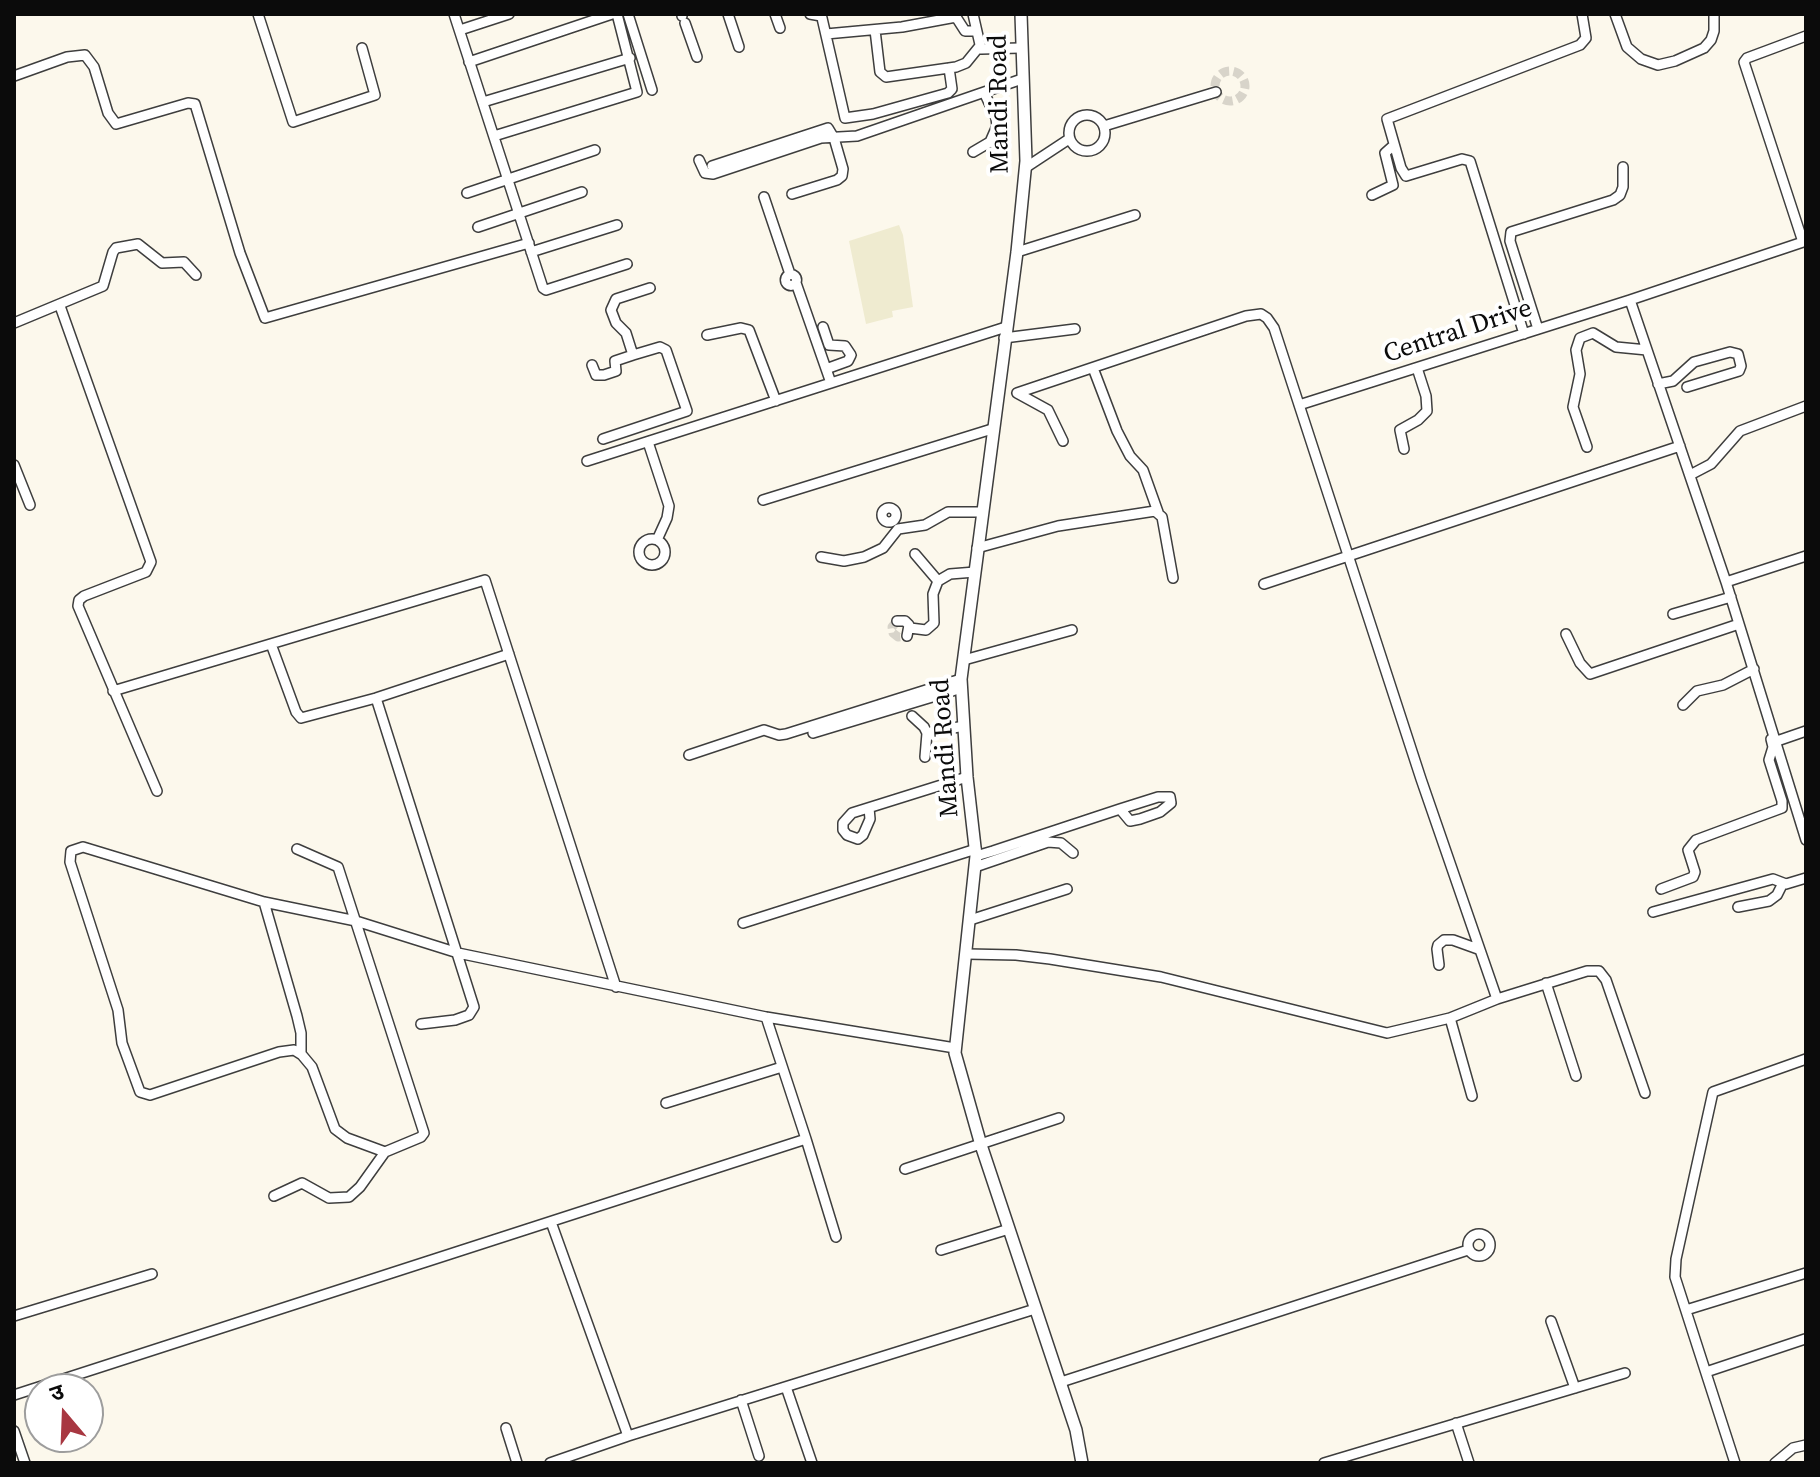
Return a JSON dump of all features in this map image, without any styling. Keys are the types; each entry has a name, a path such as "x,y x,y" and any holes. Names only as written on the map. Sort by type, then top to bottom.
{"street":[{"path":"258,14 293,122 375,95 362,48"},
{"path":"454,14 544,290 627,264"},
{"path":"460,30 509,14"},
{"path":"469,62 614,14 630,58 638,89 633,94 494,136"},
{"path":"628,14 652,90"},
{"path":"728,14 739,47"},
{"path":"775,14 780,28"},
{"path":"810,14 821,16 845,118 873,114 948,93 952,89 949,68"},
{"path":"973,14 979,47"},
{"name":"Mandi Road","path":"1021,14 1025,168 962,684 967,777 976,858 955,1048 981,1145 1079,1440 1082,1463"},
{"path":"1524,334 1470,161 1462,159 1406,176 1402,172 1387,121 1580,45 1586,38 1582,14"},
{"path":"1615,14 1627,47 1641,59 1658,65 1704,48 1714,31 1714,14"},
{"path":"826,34 956,17 965,31 975,31"},
{"path":"683,18 697,57"},
{"path":"875,30 883,76 966,63 979,47"},
{"path":"1804,241 1744,62 1747,58 1806,36"},
{"path":"979,47 990,51 1020,48"},
{"path":"14,76 67,57 85,55 94,67 108,113 116,124 188,103 195,104 240,253 265,318 617,225"},
{"path":"483,102 630,58"},
{"path":"699,160 705,173 713,174 821,138 857,136 1022,79"},
{"path":"973,152 990,142 997,126 984,92"},
{"path":"1104,126 1216,92"},
{"path":"1025,168 1069,139 1072,123 1081,116 1097,118 1104,126 1104,138 1093,150 1076,148 1069,139"},
{"path":"712,166 828,128 834,138 842,176 792,194"},
{"path":"1372,195 1393,185 1385,153 1394,145"},
{"path":"467,193 595,150"},
{"path":"1538,329 1510,241 1511,232 1613,200 1620,195 1623,187 1623,167"},
{"path":"478,227 582,192"},
{"path":"764,197 831,383"},
{"path":"1017,252 1135,215"},
{"name":"Central Drive","path":"1299,405 1804,241"},
{"path":"14,323 103,286 114,250 132,244 142,246 165,265 187,264 196,275"},
{"path":"633,355 626,333 615,320 611,306 619,297 650,288"},
{"path":"1630,300 1731,597 1806,840"},
{"path":"60,306 151,562 146,572 84,596 78,602 157,791"},
{"path":"1063,441 1048,410 1017,393 1246,316 1264,316 1274,328 1497,999"},
{"path":"823,327 829,345 845,346 851,355 848,361 826,369"},
{"path":"707,335 741,328 749,330 776,401"},
{"path":"587,461 831,383 1005,333 1075,329"},
{"path":"1587,447 1573,407 1580,374 1576,350 1580,338 1593,333 1616,347 1647,350"},
{"path":"592,365 596,375 604,375 616,371 615,361 660,347 666,350 687,411 603,439"},
{"path":"1658,384 1673,381 1694,362 1730,352 1736,352 1739,356 1739,371 1687,387"},
{"path":"1093,368 1125,447 1145,474 1165,527 1173,578"},
{"path":"1404,449 1400,430 1427,411 1426,396 1417,368"},
{"path":"1690,475 1711,464 1740,431 1806,406"},
{"path":"763,500 992,429"},
{"path":"625,432 630,448"},
{"path":"648,442 669,506 657,540"},
{"path":"1264,584 1680,446"},
{"path":"14,465 30,505"},
{"path":"821,557 844,561 864,557 883,548 896,525 925,525 948,512 982,512"},
{"path":"977,548 1058,526 1126,514 1158,512"},
{"path":"915,554 938,581"},
{"path":"1726,582 1806,556"},
{"path":"897,621 905,621 908,632 926,630 934,623 933,594 938,581 950,574 975,572"},
{"path":"113,691 483,579 488,585 616,987"},
{"path":"1673,614 1731,597"},
{"path":"1566,634 1580,663 1590,674 1739,624"},
{"path":"964,660 1072,630"},
{"path":"271,644 299,717 306,718 509,654"},
{"path":"1683,705 1697,691 1723,685 1754,669"},
{"path":"813,733 962,684"},
{"path":"689,755 764,730 786,734 962,684"},
{"path":"376,698 474,1007 473,1011 455,1020 421,1024"},
{"path":"912,716 927,733 925,757"},
{"path":"1661,889 1693,877 1695,872 1688,850 1696,840 1782,808 1769,760 1773,747 1767,725 1771,722"},
{"path":"927,733 964,726"},
{"path":"1777,741 1806,731"},
{"path":"869,808 967,777"},
{"path":"976,858 1120,809 1158,797 1170,797 1171,803 1160,812 1140,819 1130,821 1120,809"},
{"path":"743,923 976,858 1048,842 1061,843 1073,853"},
{"path":"385,1152 347,1138 335,1129 312,1067 301,1054 291,1050 150,1095 140,1092 122,1043 118,1010 70,862 70,852 83,847 264,902 356,921 458,953 766,1017 955,1048"},
{"path":"274,1196 302,1183 329,1198 349,1197 385,1152 421,1137 424,1131 338,867 297,849"},
{"path":"1653,912 1771,879 1783,883 1806,878"},
{"path":"1738,907 1769,901 1777,895 1783,883"},
{"path":"970,920 1067,889"},
{"path":"264,902 297,1016 301,1054"},
{"path":"1439,965 1437,949 1444,940 1478,949"},
{"path":"967,954 1016,955 1161,977 1380,1032 1396,1032 1450,1018 1497,999 1587,971 1602,972 1645,1093"},
{"path":"1546,983 1576,1076"},
{"path":"766,1017 836,1237"},
{"path":"1450,1018 1472,1096"},
{"path":"1735,1463 1675,1270 1713,1092 1806,1059"},
{"path":"666,1103 782,1067"},
{"path":"905,1169 1059,1118"},
{"path":"14,1395 806,1139"},
{"path":"551,1222 628,1436"},
{"path":"941,1250 1009,1229"},
{"path":"1061,1382 1468,1250"},
{"path":"1686,1310 1806,1273"},
{"path":"14,1316 152,1274"},
{"path":"550,1463 1035,1309"},
{"path":"1551,1321 1575,1388"},
{"path":"1706,1372 1805,1339"},
{"path":"1324,1463 1625,1373"},
{"path":"786,1387 812,1463"},
{"path":"741,1400 759,1456"},
{"path":"1456,1423 1469,1463"},
{"path":"506,1428 517,1463"},
{"path":"14,1431 25,1463"},
{"path":"1775,1463 1793,1448 1806,1445"}],"shaded area":[{"path":"899,225 913,307 892,311 893,317 866,324 849,241"}],"tunnel":[{"path":"1230,71 1241,75 1245,86 1241,97 1230,101 1219,97 1215,86 1219,75 1230,71"},
{"path":"897,621 892,627 893,633 898,637 907,636"}]}
